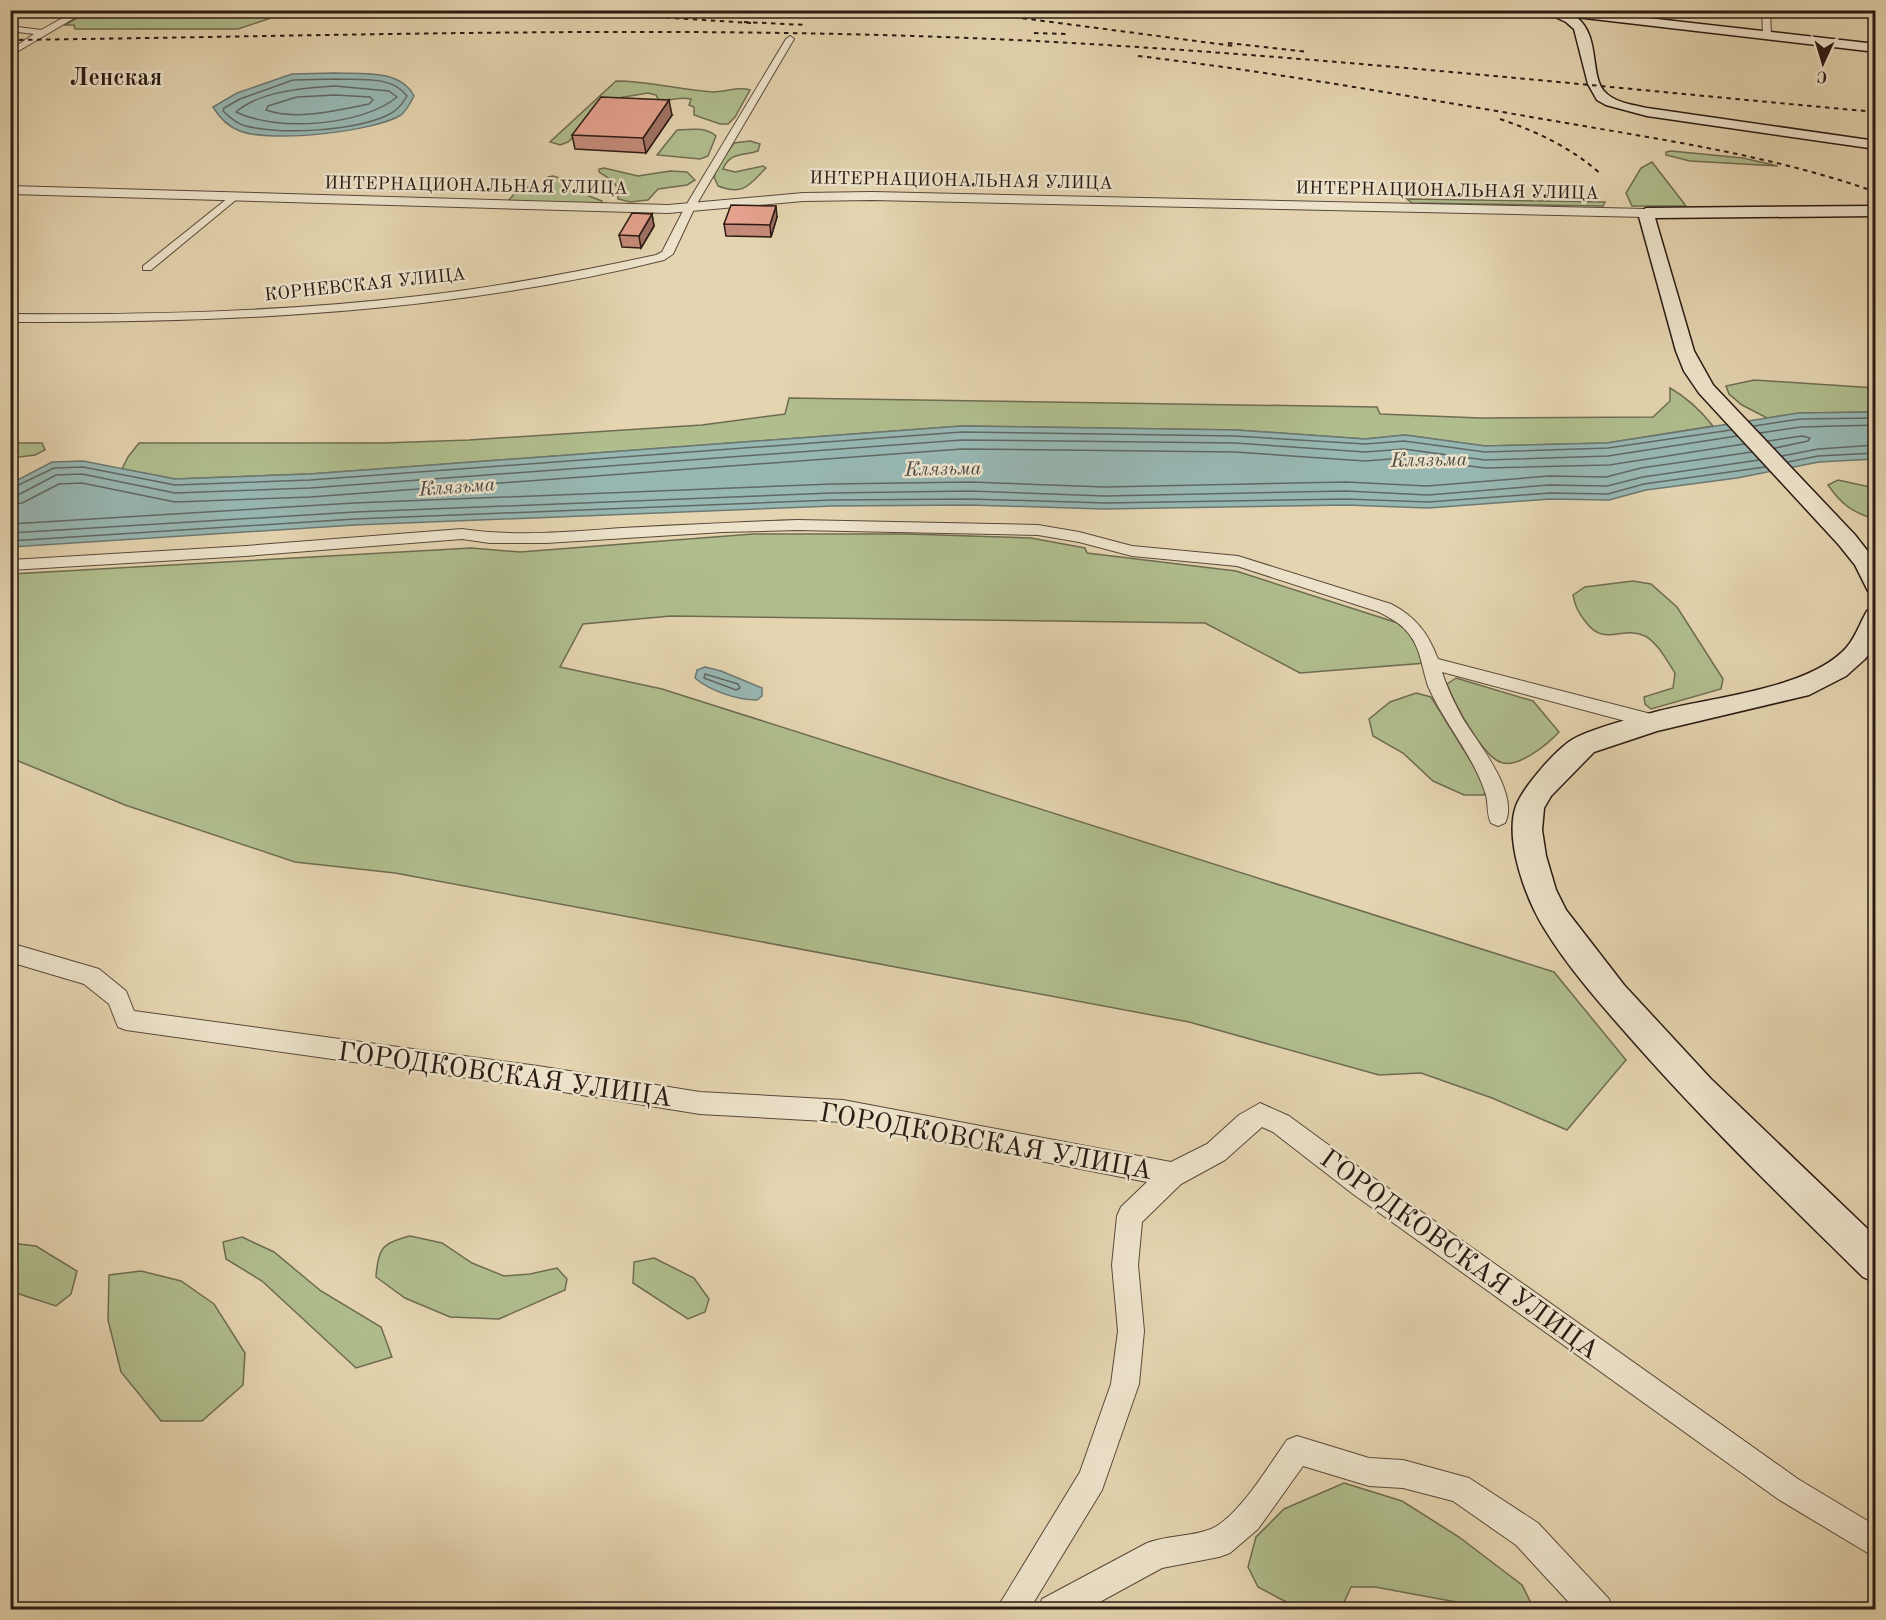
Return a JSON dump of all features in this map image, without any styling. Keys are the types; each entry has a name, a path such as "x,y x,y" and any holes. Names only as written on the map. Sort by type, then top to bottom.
{"main road":[{"path":"1549,11 1605,15 1875,48"},
{"path":"1549,11 1565,17 1580,28 1590,57 1597,91 1608,100 1659,113 1808,137 1875,145"},
{"path":"1580,28 1589,21 1605,15"},
{"name":"ИНТЕРНАЦИОНАЛЬНАЯ УЛИЦА","path":"1646,213 1875,211"},
{"path":"1646,213 1689,363 1719,404 1834,525 1865,563 1875,585"},
{"path":"1875,616 1871,630 1855,654 1833,674 1820,680 1800,688 1655,722 1584,745 1541,788 1530,807 1528,830 1531,856 1541,891 1556,919 1579,952 1655,1044 1699,1091 1875,1264"}],"street":[{"path":"12,51 84,10"},
{"path":"1766,10 1767,36"},
{"path":"10,28 42,33"},
{"path":"690,207 790,39"},
{"name":"ИНТЕРНАЦИОНАЛЬНАЯ УЛИЦА","path":"10,190 668,209 803,197 872,196 1646,213"},
{"path":"147,268 233,197"},
{"name":"КОРНЕВСКАЯ УЛИЦА","path":"10,318 244,314 338,307 498,289 609,270 664,256 690,207"},
{"path":"10,565 246,551 462,534 490,538 546,538 797,525 1038,530 1132,550 1238,561 1385,608 1402,616 1415,626 1431,663 1437,686 1457,724 1478,753 1496,794 1498,818"},
{"path":"1431,663 1655,722"},
{"name":"ГОРОДКОВСКАЯ УЛИЦА","path":"10,952 91,976 118,998 126,1020 538,1077 700,1103 843,1111 1172,1175 1216,1152 1260,1115 1281,1124 1362,1185 1788,1489 1875,1543"},
{"path":"1011,1610 1092,1480 1125,1384 1131,1331 1125,1265 1130,1216 1172,1175"},
{"path":"1053,1610 1158,1554 1220,1542 1248,1519 1297,1450 1369,1472 1404,1474 1459,1488 1527,1534 1598,1610"}],"green space":[{"path":"88,11 292,11 238,29 75,29 74,25 65,25"},
{"path":"616,81 641,82 713,92 750,90 735,117 728,124 720,124 694,115 694,107 689,105 691,99 677,98 657,102 656,95 648,93 612,99 568,142 560,145 550,142"},
{"path":"677,130 703,130 716,136 708,156 700,159 657,155"},
{"path":"750,141 760,144 758,151 733,157 723,169 735,172 763,166 766,168 750,184 740,189 734,190 718,186 714,177 718,165 734,143"},
{"path":"1666,152 1743,158 1778,166 1690,161 1666,155"},
{"path":"1652,162 1686,206 1632,206 1626,193 1641,168"},
{"path":"604,168 638,176 670,171 687,172 695,180 687,185 658,189 648,200 630,202 618,199 616,185 599,172 599,169"},
{"path":"553,176 565,180 562,190 575,192 583,189 589,196 602,201 601,204 509,200 521,186 544,188 551,183 548,177"},
{"path":"1407,199 1605,202 1603,206 1412,203"},
{"path":"1754,380 1875,388 1875,412 1800,413 1767,418 1742,405 1729,394 1726,386"},
{"path":"1670,388 1694,405 1713,426 1607,443 1485,446 1405,435 1365,439 1236,430 962,426 310,474 175,479 122,469 139,443 384,443 469,440 702,425 785,414 789,398 1377,407 1380,414 1480,418 1653,417 1670,401"},
{"path":"11,443 42,443 45,450 35,455 11,458"},
{"path":"1838,480 1875,488 1875,519 1854,511 1838,497 1828,485"},
{"path":"753,534 908,534 1031,538 1085,548 1087,553 1236,571 1404,625 1426,663 1300,673 1205,623 671,616 583,624 560,667 662,689 1554,972 1626,1060 1567,1130 1492,1098 1421,1073 1379,1075 1189,1022 395,873 295,862 125,805 11,758 11,574 471,548 520,552"},
{"path":"1633,581 1651,584 1677,607 1723,679 1721,689 1651,709 1645,704 1644,697 1673,688 1675,673 1654,643 1645,636 1637,633 1606,635 1592,629 1579,612 1573,595 1585,587"},
{"path":"1456,678 1533,701 1559,732 1526,758 1510,763 1503,763 1495,759 1470,729 1447,684"},
{"path":"1416,693 1431,697 1486,786 1484,795 1464,795 1433,781 1403,753 1373,736 1369,719 1390,702"},
{"path":"410,1236 442,1243 472,1263 504,1276 530,1274 557,1268 567,1279 565,1290 499,1319 450,1317 405,1298 376,1277 378,1259 383,1248 393,1241"},
{"path":"242,1237 274,1252 321,1291 381,1327 392,1357 356,1368 262,1281 226,1259 223,1242"},
{"path":"11,1243 36,1246 77,1271 71,1294 56,1306 10,1290"},
{"path":"654,1258 694,1278 709,1299 705,1312 688,1319 633,1283 634,1262"},
{"path":"141,1271 181,1281 214,1304 245,1353 243,1385 202,1421 161,1421 121,1372 108,1320 109,1275"},
{"path":"1344,1483 1402,1501 1459,1537 1522,1585 1532,1605 1530,1609 1494,1609 1375,1587 1351,1587 1341,1609 1301,1609 1258,1587 1248,1567 1256,1537 1284,1509"}],"water":[{"path":"335,73 390,77 408,87 414,96 401,115 387,121 346,131 297,136 274,136 240,131 225,121 213,107 237,93 292,74"},
{"name":"Клязьма","path":"1876,412 1875,459 1819,462 1737,478 1646,490 1609,500 1550,499 1428,508 1346,505 1104,509 970,505 833,506 355,525 11,547 10,484 52,462 83,461 175,479 310,474 962,426 1236,430 1365,439 1405,435 1485,446 1607,443 1799,413"},
{"path":"705,667 762,688 762,696 757,700 741,698 708,687 695,678 697,670"}],"building":[{"path":"601,97 669,100 643,138 572,135"},
{"path":"731,205 776,206 770,225 724,224"},
{"path":"632,213 652,214 639,236 619,235"}],"railway":[{"path":"960,10 1234,46"},
{"path":"594,13 751,23"},
{"path":"744,22 806,25"},
{"path":"10,40 513,32 890,35 1123,46 1338,62 1876,112"},
{"path":"1034,33 1067,34"},
{"path":"1228,43 1308,52"},
{"path":"1138,56 1341,85 1670,141 1794,167 1876,192"},
{"path":"1500,119 1554,142 1591,165 1602,175"}],"district":[{"name":"Ленская","path":"116,77"}]}
